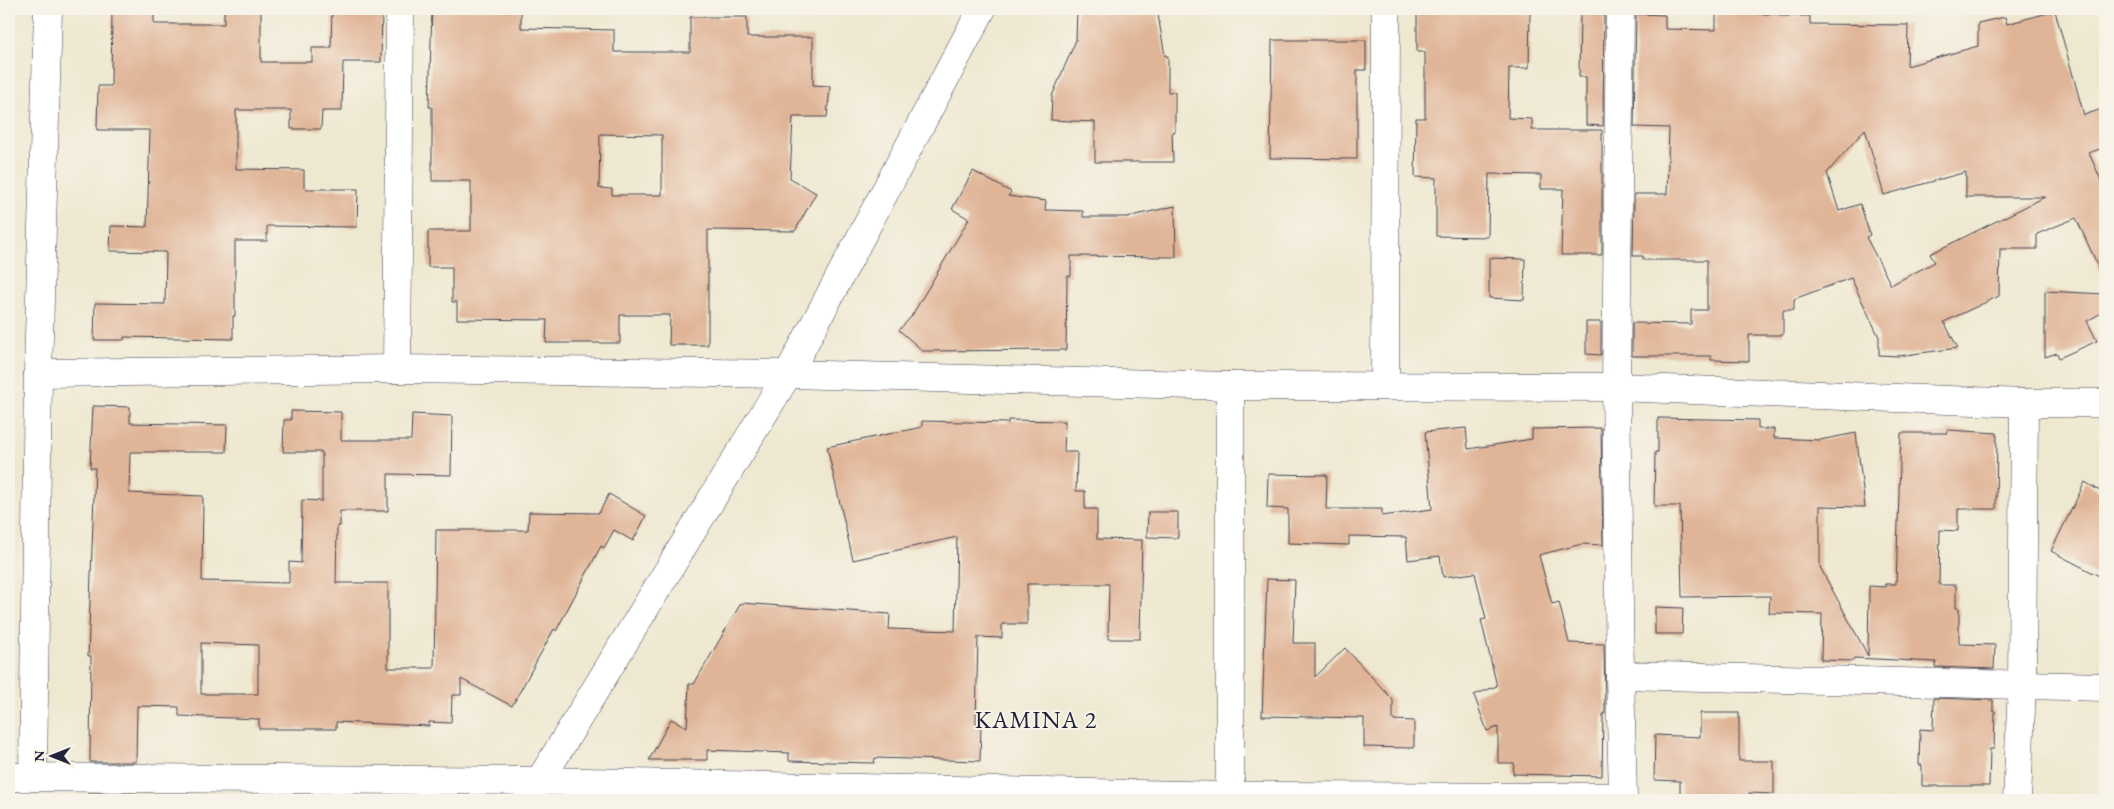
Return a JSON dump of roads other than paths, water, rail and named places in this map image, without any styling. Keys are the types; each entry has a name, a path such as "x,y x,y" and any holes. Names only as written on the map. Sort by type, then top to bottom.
{"street":[{"path":"48,9 38,373 21,776 534,791 1230,798 1623,798 1616,387 1620,9"},
{"path":"397,369 400,9"},
{"path":"534,791 788,374 982,9"},
{"path":"1385,385 1386,9"},
{"path":"38,373 397,369 788,374 1230,386 1616,387 2024,403 2105,403"},
{"path":"1230,386 1230,798"},
{"path":"2017,800 2022,685 2024,403"},
{"path":"1620,675 2105,686"}],"district":[{"name":"KAMINA 2","path":"1036,719"}]}
